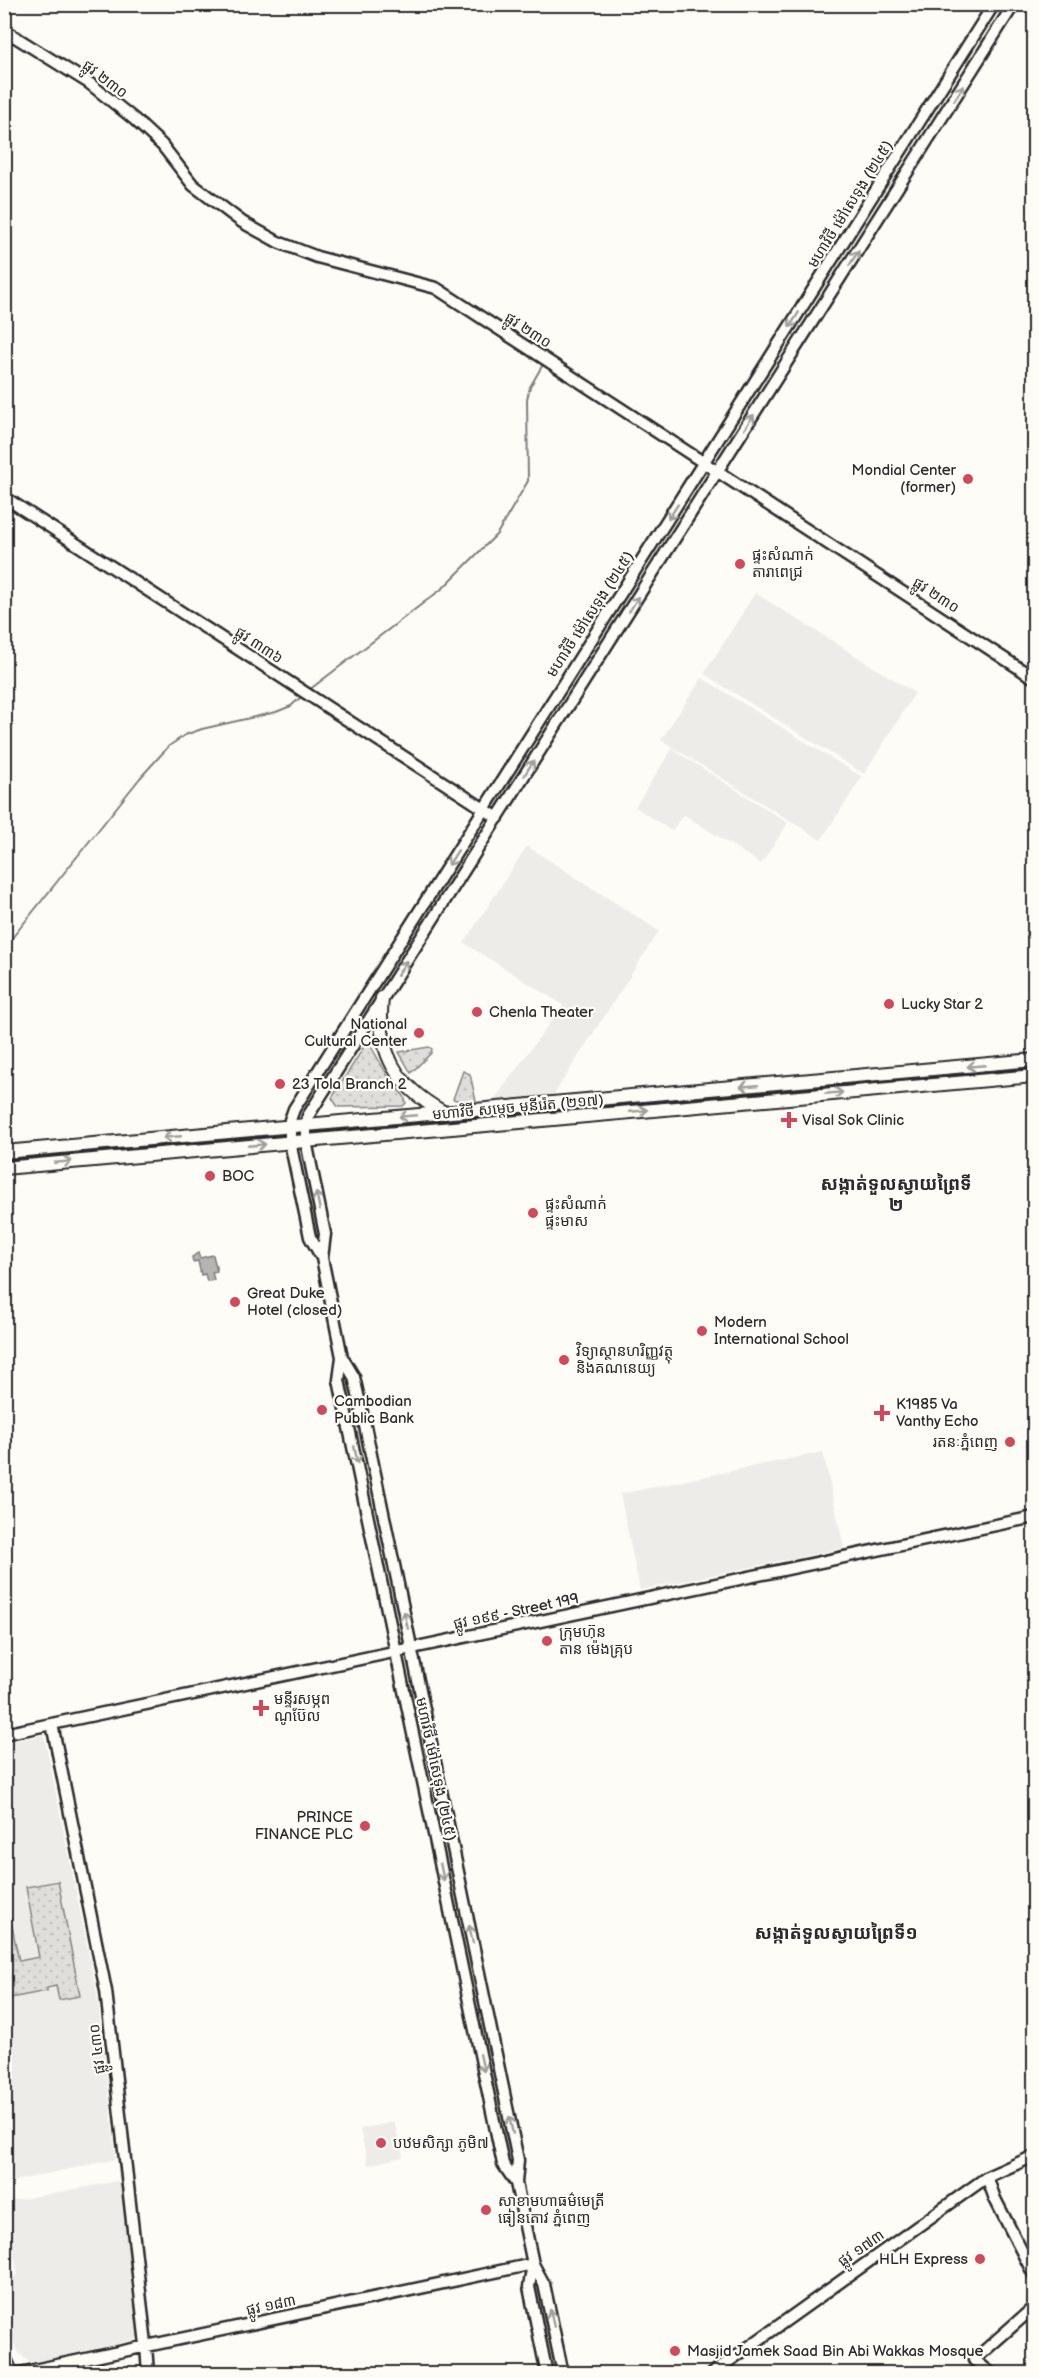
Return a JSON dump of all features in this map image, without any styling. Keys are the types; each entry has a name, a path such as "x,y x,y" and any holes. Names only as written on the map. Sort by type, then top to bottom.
{"main road":[{"name":"មហាវិថី ម៉ៅសេទុង (២៤៥)","path":"516,2183 503,2164 339,1380 342,1357 322,1258 310,1237 290,1142 289,1127 294,1109 994,4"},
{"name":"មហាវិថី ម៉ៅសេទុង (២៤៥)","path":"322,1258 325,1234 306,1141 308,1116 1014,4"},
{"name":"ផ្លូវ ២៣០","path":"4,30 89,83 162,145 193,185 242,222 278,242 317,257 436,288 1035,678"},
{"name":"ផ្លូវ ៣៣៦","path":"4,498 498,818"},
{"path":"382,998 382,1035 386,1053 394,1070 405,1085 423,1101 444,1112"},
{"name":"មហាវិថី សម្តេច មុនីរ៉េត (២១៧)","path":"4,1152 1035,1060"},
{"name":"មហាវិថី សម្តេច មុនីរ៉េត (២១៧)","path":"4,1168 1035,1076"},
{"name":"មហាវិថី ម៉ៅសេទុង (២៤៥)","path":"342,1357 354,1377 518,2160 516,2183 533,2264 544,2284 563,2373"},
{"name":"ផ្លូវ ១៩៩ - Street 199","path":"4,1734 1035,1517"},
{"name":"ផ្លូវ ៤៣០","path":"52,1724 106,1991 146,2345 147,2373"},
{"name":"ផ្លូវ ១៧៣","path":"711,2373 987,2177 1035,2156"},
{"path":"987,2177 995,2199 1035,2275"},
{"name":"មហាវិថី ម៉ៅសេទុង (២៤៥)","path":"533,2264 529,2287 548,2373"},
{"name":"ផ្លូវ ១៨៣","path":"14,2373 533,2264"},
{"path":"992,2373 974,2360 1035,2307"},
{"path":"4,2356 14,2373"}],"shaded area":[{"path":"755,593 915,693 864,774 704,674"},
{"path":"702,678 862,777 821,840 661,740"},
{"path":"672,749 788,823 761,864 683,814 672,831 635,807"},
{"path":"527,846 659,931 551,1099 491,1104 563,1005 464,943"},
{"path":"369,1043 392,1083 404,1096 406,1103 403,1106 338,1107 332,1098 365,1045"},
{"path":"429,1047 432,1049 431,1053 411,1073 399,1052"},
{"path":"463,1071 470,1074 476,1101 464,1102 453,1099"},
{"path":"198,1253 200,1258 213,1255 217,1271 212,1272 214,1280 207,1281 205,1274 201,1275 198,1261 193,1262 192,1257"},
{"path":"823,1452 844,1548 640,1590 620,1494"},
{"path":"44,1735 97,1994 116,2159 5,2183 4,1743"},
{"path":"58,1881 80,1996 59,2000 56,1986 47,1988 47,1991 5,1999 5,1901 7,1901 19,1961 39,1957 26,1887"},
{"name":"បឋមសិក្សា ភូមិ៧","path":"394,2122 403,2157 368,2165 360,2129"},
{"path":"118,2181 122,2184 139,2334 135,2340 30,2363 17,2351 5,2327 5,2279 18,2275 5,2202"}],"waterway":[{"path":"309,690 443,588 497,534 528,481 527,399 530,387 542,366"},
{"path":"4,948 140,778 169,746 185,735 202,729 276,712 291,706 302,696"}],"place":[{"name":"Mondial Center (former)","path":"968,479"},
{"name":"ផ្ទះសំណាក់ តារាពេជ្រ","path":"740,564"},
{"name":"Lucky Star 2","path":"889,1004"},
{"name":"Chenla Theater","path":"477,1012"},
{"name":"National Cultural Center","path":"419,1033"},
{"name":"23 Tola Branch 2","path":"280,1084"},
{"name":"Visal Sok Clinic","path":"789,1120"},
{"name":"BOC","path":"210,1176"},
{"name":"ផ្ទះសំណាក់ ផ្ទះមាស","path":"533,1213"},
{"name":"Great Duke Hotel (closed)","path":"235,1302"},
{"name":"Modern International School","path":"702,1331"},
{"name":"វិទ្យាស្ថានហរិញ្ញវត្ថុ និងគណនេយ្យ","path":"564,1360"},
{"name":"Cambodian Public Bank","path":"322,1410"},
{"name":"K1985 Va Vanthy Echo","path":"882,1413"},
{"name":"រតនៈភ្នំពេញ","path":"1010,1442"},
{"name":"ក្រុមហ៊ុន តាន ម៉េងគ្រុប","path":"547,1641"},
{"name":"មន្ទីរសម្ភព ណូប៊ែល","path":"261,1708"},
{"name":"PRINCE FINANCE PLC","path":"365,1826"},
{"name":"បឋមសិក្សា ភូមិ៧","path":"381,2143"},
{"name":"សាខាមហាធម៌មេត្រី ធៀនតោវ ភ្នំពេញ","path":"486,2210"},
{"name":"HLH Express","path":"980,2259"},
{"name":"Masjid Jamek Saad Bin Abi Wakkas Mosque","path":"675,2351"}],"district":[{"name":"សង្កាត់ទួលស្វាយព្រៃទី ២","path":"896,1194"},
{"name":"សង្កាត់ទួលស្វាយព្រៃទី១","path":"836,1933"}]}
